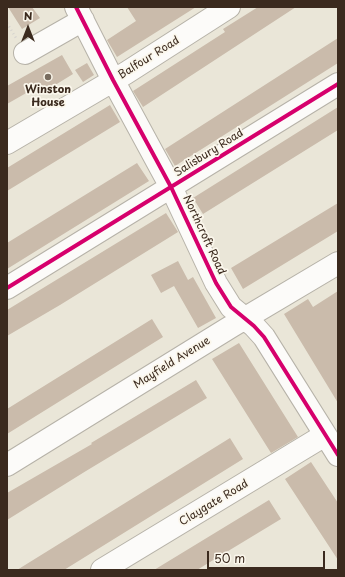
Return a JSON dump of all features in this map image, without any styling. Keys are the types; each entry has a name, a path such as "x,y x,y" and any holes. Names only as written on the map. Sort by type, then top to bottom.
{"street":[{"name":"Balfour Road","path":"7,143 113,80 229,7"},
{"name":"Northcroft Road","path":"80,13 113,80 171,187 216,283 231,307 259,330 264,337 338,455"},
{"path":"25,53 80,13"},
{"name":"Salisbury Road","path":"7,288 338,84"},
{"name":"Mayfield Avenue","path":"7,465 245,318 338,263"},
{"name":"Claygate Road","path":"102,570 325,435"}],"building":[{"path":"8,7 32,7 40,18 22,29"},
{"path":"127,7 196,7 117,57 107,40 136,21"},
{"path":"258,7 296,7 143,107 133,91 225,32 223,29"},
{"path":"338,38 338,63 175,166 165,149"},
{"name":"Winston House","path":"62,55 73,74 39,95 35,88 7,104 7,86"},
{"path":"87,63 94,75 83,82 75,70"},
{"path":"110,105 120,122 7,191 7,168"},
{"path":"338,107 338,130 203,214 193,198"},
{"path":"137,163 149,181 7,269 7,243"},
{"path":"338,203 338,231 243,289 231,268"},
{"path":"166,213 178,232 7,336 7,310"},
{"path":"178,261 188,280 193,277 216,318 198,328 174,286 161,293 151,275"},
{"path":"338,291 338,403 284,314 308,299 313,307"},
{"path":"152,319 163,337 7,434 7,409"},
{"path":"239,343 298,437 271,453 212,359"},
{"path":"196,380 207,398 7,520 7,493 92,444 91,443"},
{"path":"230,438 243,459 64,570 17,570"},
{"path":"311,462 338,503 338,560 285,479"},
{"path":"269,500 281,519 197,570 154,570"}],"cycle path":[{"path":"76,7 113,80 171,187 216,283 231,307 254,326 264,337 338,455"},
{"path":"7,288 338,84"}],"place":[{"name":"Winston House","path":"48,77"}]}
